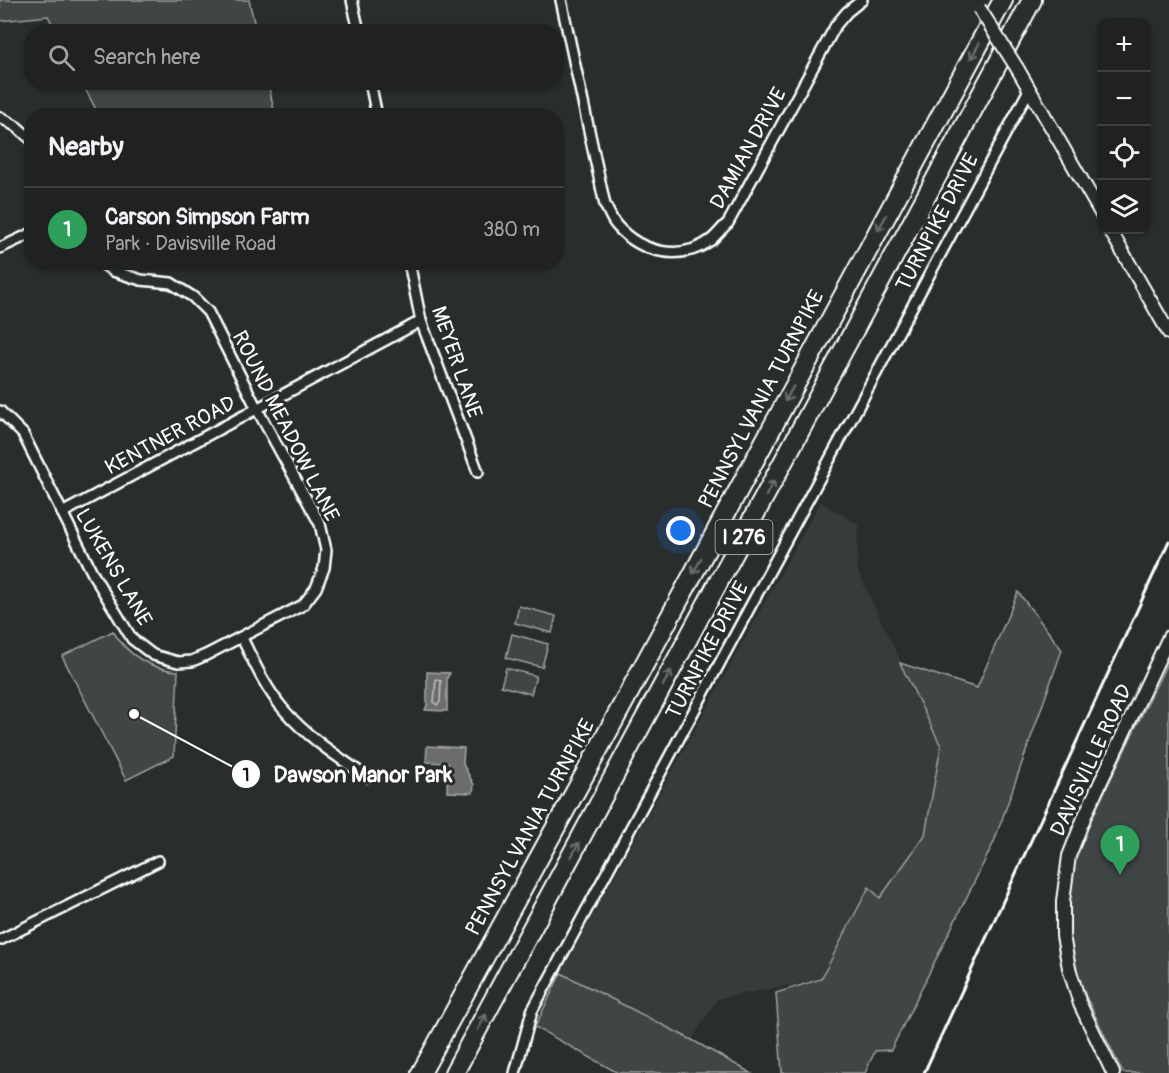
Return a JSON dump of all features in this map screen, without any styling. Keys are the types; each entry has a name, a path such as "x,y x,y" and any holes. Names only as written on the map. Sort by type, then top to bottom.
{"highway":[{"name":"PENNSYLVANIA TURNPIKE","path":"421,1073 591,764 1003,0"},
{"name":"I 276","path":"454,1073 1032,0"}],"street":[{"path":"352,0 357,24"},
{"name":"DAMIAN DRIVE","path":"561,0 605,205 615,225 633,240 651,250 672,254 696,248 711,239 728,223 836,25 862,0"},
{"path":"977,4 1017,68 1097,208"},
{"path":"372,90 375,108"},
{"name":"TURNPIKE DRIVE","path":"515,1073 532,1011 1029,90"},
{"path":"0,117 24,133"},
{"path":"1112,234 1169,333"},
{"path":"0,248 24,237"},
{"name":"ROUND MEADOW LANE","path":"112,270 141,280 171,283 193,297 208,312 257,409 320,524 326,550 324,568 316,588 303,605 242,638"},
{"name":"MEYER LANE","path":"411,270 421,321 478,472"},
{"name":"KENTNER ROAD","path":"62,513 421,321"},
{"name":"LUKENS LANE","path":"0,411 23,434 94,576 132,639 153,655 178,662 192,661 242,638"},
{"name":"DAVISVILLE ROAD","path":"1113,1073 1080,1004 1069,968 1063,936 1063,901 1069,856 1086,813 1169,637"},
{"path":"242,638 266,684 283,709 303,730 367,777"},
{"path":"0,940 158,861"}],"shaded area":[{"path":"0,0 249,0 254,24 52,24 48,16 0,21"},
{"path":"86,90 270,90 273,108 95,108"},
{"path":"820,502 858,524 857,570 941,746 925,835 880,899 868,888 821,979 717,999 692,1040 561,973"},
{"path":"1018,592 1062,650 994,842 891,1050 875,1051 865,1073 782,1073 776,993 821,979 869,887 880,898 925,835 941,746 900,663 977,688"},
{"path":"519,606 556,616 552,633 515,623"},
{"path":"113,631 125,647 140,659 158,667 178,671 174,756 126,780 62,656"},
{"path":"512,634 548,644 542,667 506,658"},
{"path":"1169,659 1169,1073 1123,1073 1076,976 1068,943 1069,889 1073,861 1085,832"},
{"path":"506,668 536,676 531,694 501,686"},
{"path":"561,973 751,1073 618,1073 535,1027"}],"water":[{"path":"427,672 450,673 447,678 447,711 425,710"},
{"path":"427,746 464,748 463,764 474,785 473,793 447,792 448,763 426,762"}],"railway":[{"path":"924,1073 1169,541"}],"place":[{"name":"Dawson Manor Park","path":"134,714"},
{"name":"Carson Simpson Farm","path":"1120,875"}]}
